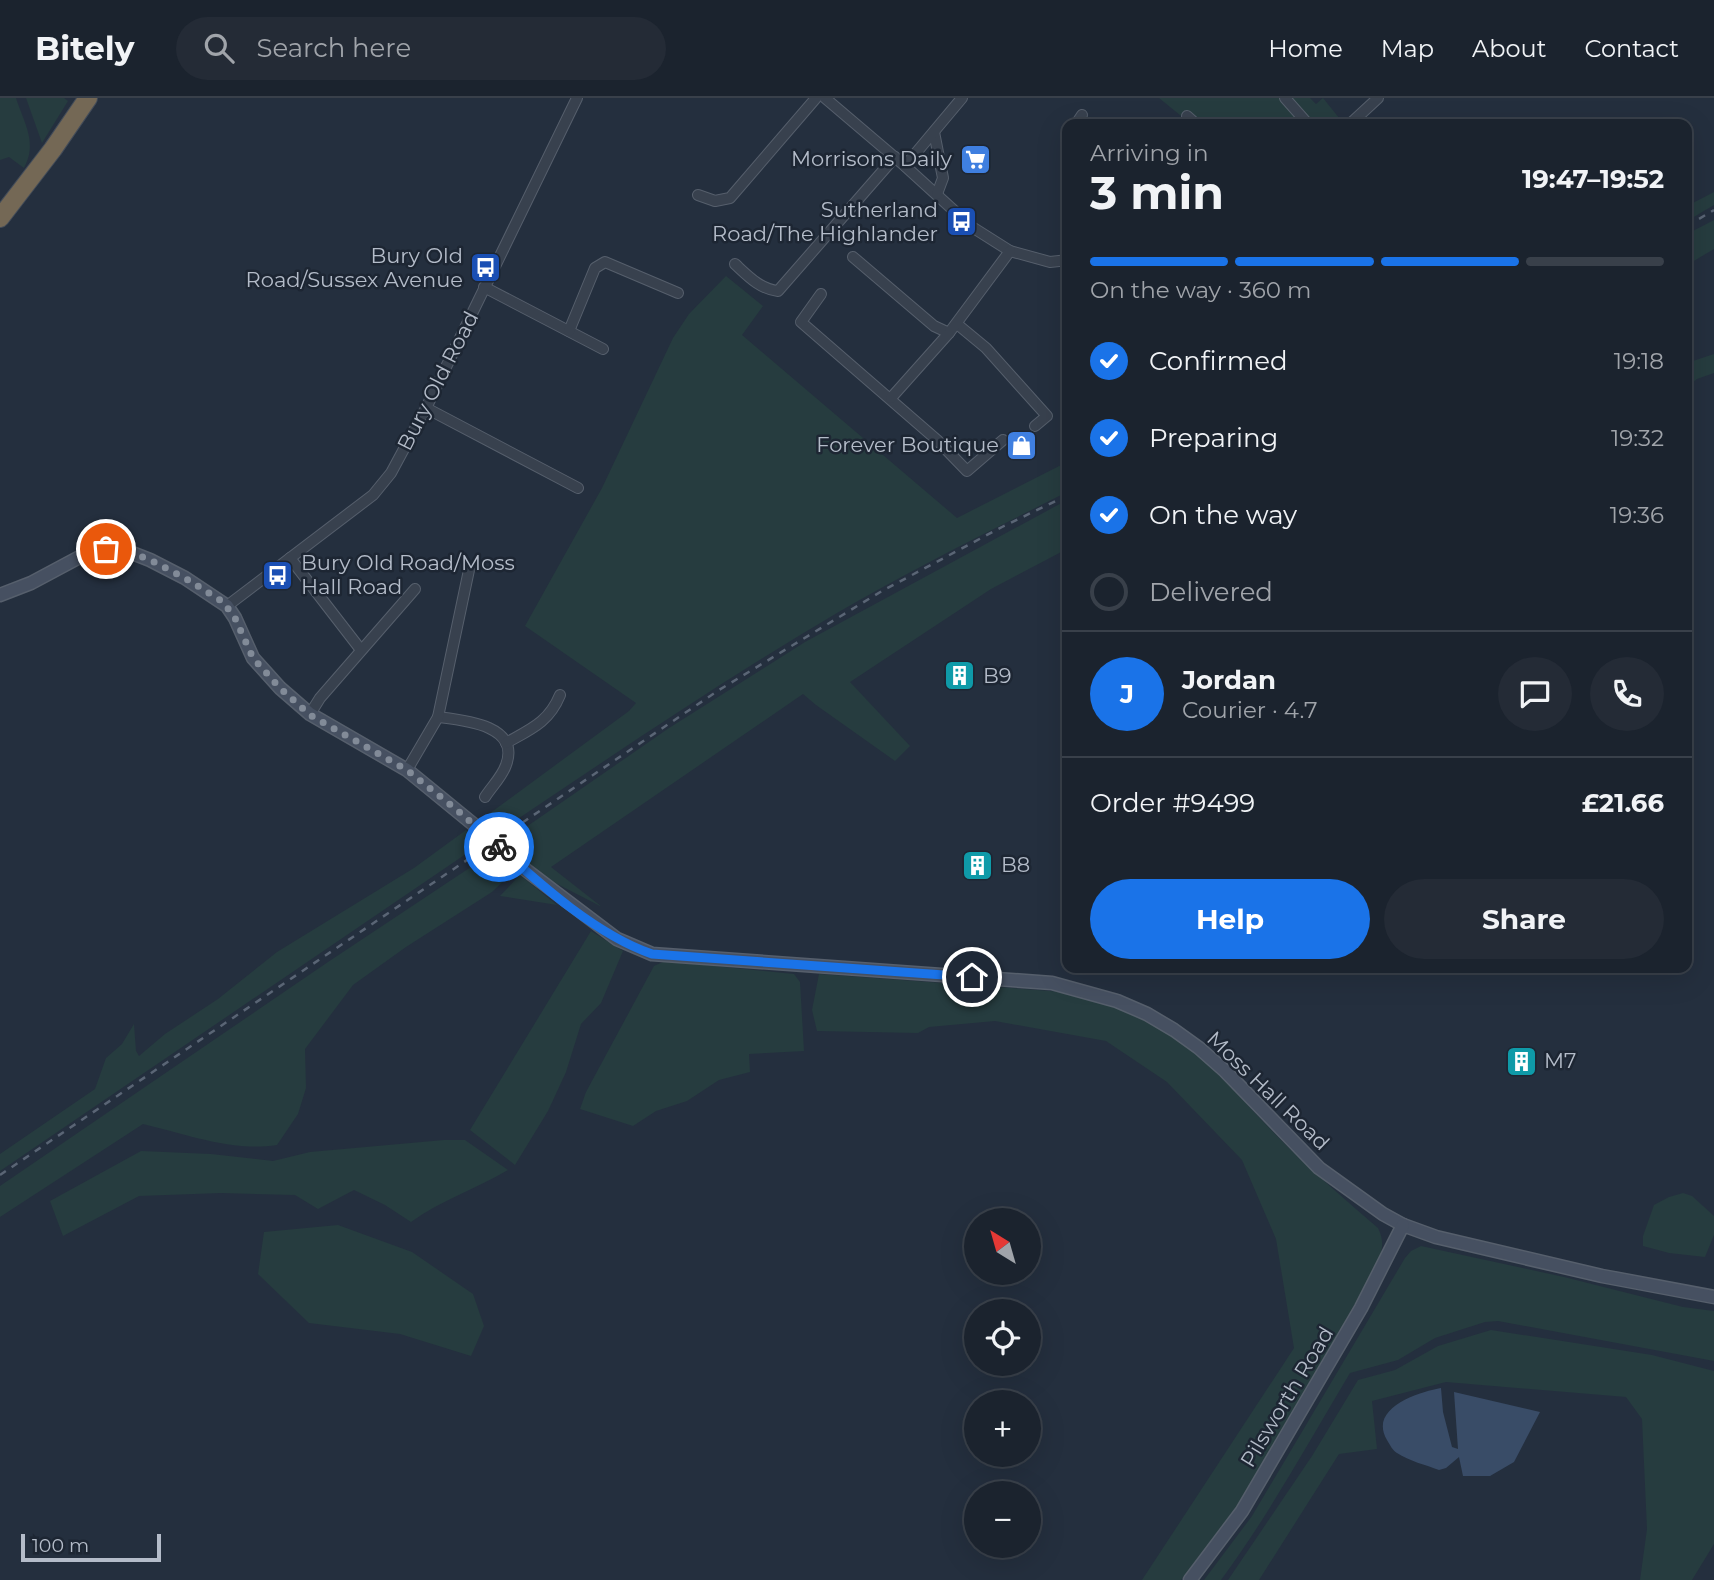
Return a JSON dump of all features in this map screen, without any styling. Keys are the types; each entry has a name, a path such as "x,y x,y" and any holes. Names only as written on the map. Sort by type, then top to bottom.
{"highway":[{"path":"0,218 88,98"}],"street":[{"name":"Bury Old Road","path":"227,606 373,495 391,473 426,408 577,98"},
{"path":"698,195 715,201 730,198 816,98"},
{"path":"825,98 972,227 1010,251 1050,262 1062,261"},
{"path":"905,166 962,98"},
{"path":"1285,98 1304,119"},
{"path":"1355,119 1378,98"},
{"path":"1187,116 1190,119"},
{"path":"934,132 943,178 937,194"},
{"path":"735,264 758,284 778,291 895,157"},
{"path":"737,191 746,201"},
{"path":"891,398 957,324 1010,251"},
{"path":"853,257 934,326 949,333"},
{"path":"569,331 595,268 605,262 678,293"},
{"path":"484,287 603,349"},
{"path":"821,294 801,322 891,398 967,471 1003,440"},
{"path":"957,324 986,348 1047,416 1035,426"},
{"path":"426,408 578,488"},
{"path":"0,595 31,583 80,556 106,549 127,551 150,560 185,578 227,606"},
{"path":"290,558 361,650"},
{"path":"407,770 438,717 469,570"},
{"path":"310,715 320,698 415,589"},
{"name":"Moss Hall Road","path":"227,606 253,658 280,688 310,715 407,770 518,864 617,939 652,954 1052,983 1117,1001 1156,1019 1199,1048 1225,1071 1319,1168 1403,1225 1436,1237 1563,1267 1714,1297"},
{"path":"506,743 546,719 560,695"},
{"path":"438,717 480,724 497,733 506,743 508,762 485,797"},
{"name":"Pilsworth Road","path":"1190,1580 1242,1511 1361,1308 1403,1225"}],"green space":[{"path":"0,98 16,98 26,125 30,150 24,168 9,157 0,160"},
{"path":"26,98 64,98 68,101 42,143"},
{"path":"1159,98 1310,98 1316,104 1323,98 1340,119 1185,119"},
{"path":"1714,192 1714,205 1692,218 1692,203"},
{"path":"1714,220 1714,249 1692,262 1692,231"},
{"path":"726,276 763,306 742,335 957,518 1062,465 1062,495 922,566 793,639 494,835 481,822 482,819 629,711 636,703 525,626 602,488 673,338 689,314"},
{"path":"1714,354 1714,373 1692,383 1692,361"},
{"path":"1062,503 1062,552 991,589 850,682 910,746 895,761 803,694 551,867 602,907 536,873 503,843 669,728 805,642"},
{"path":"466,830 482,843 0,1171 0,1154 95,1089 106,1058 122,1044 134,1024 136,1051 139,1056 277,952 414,868"},
{"path":"492,853 514,871 492,892 406,947 353,985 305,1049 306,1088 298,1114 277,1145 260,1147 226,1144 143,1124 0,1217 0,1186"},
{"path":"520,875 557,905 500,896"},
{"path":"591,931 623,951 601,1003 581,1024 566,1072 548,1111 515,1165 470,1130"},
{"path":"665,961 794,974 800,982 804,1051 749,1054 750,1072 719,1080 687,1101 656,1111 633,1126 580,1109 586,1092 654,966"},
{"path":"819,974 1064,992 1136,1015 1158,1026 1194,1052 1298,1157 1378,1228 1382,1244 1375,1270 1237,1506 1181,1580 1142,1580 1294,1348 1276,1239 1242,1160 1167,1082 1106,1041 995,1021 929,1027 918,1033 817,1031 812,1010"},
{"path":"465,1140 508,1170 434,1207 411,1222 354,1190 318,1209 295,1195 221,1193 139,1196 63,1236 50,1201 141,1151 211,1154 273,1161 310,1152"},
{"path":"1683,1193 1692,1196 1714,1216 1714,1235 1705,1257 1669,1253 1643,1246 1643,1236 1654,1205"},
{"path":"338,1225 412,1252 473,1294 484,1326 471,1356 400,1334 309,1323 258,1274 264,1232"},
{"path":"1421,1246 1564,1277 1683,1307 1714,1311 1714,1361 1498,1321 1485,1322 1435,1338 1398,1360 1350,1373 1239,1555 1221,1580 1204,1580 1252,1516 1405,1258"},
{"path":"1491,1330 1652,1355 1714,1371 1714,1544 1692,1580 1640,1580 1647,1529 1642,1419 1626,1397 1446,1382 1372,1401 1377,1449 1339,1454 1259,1580 1228,1580 1312,1456 1358,1380 1395,1370 1438,1346"}],"water":[{"path":"1441,1388 1443,1412 1452,1447 1458,1449 1454,1392 1540,1412 1514,1462 1490,1476 1463,1476 1459,1457 1446,1468 1439,1470 1394,1451 1383,1429 1384,1419 1390,1411 1409,1398"}],"railway":[{"path":"1692,223 1714,210"},
{"path":"0,1175 719,690 882,591 1062,498"}],"way so far":[{"path":"106,549 127,551 150,560 223,602 235,618 253,658 280,688 310,715 407,770 499,847"}],"place":[{"name":"Morrisons Daily","path":"975,159"},
{"name":"Sutherland Road/The Highlander","path":"961,222"},
{"name":"Bury Old Road/Sussex Avenue","path":"486,268"},
{"name":"Forever Boutique","path":"1022,445"},
{"name":"Bury Old Road/Moss Hall Road","path":"278,575"},
{"name":"B9","path":"960,676"},
{"name":"B8","path":"978,865"},
{"name":"M7","path":"1521,1061"}],"route":[{"path":"499,847 617,939 652,954 972,977"}]}
